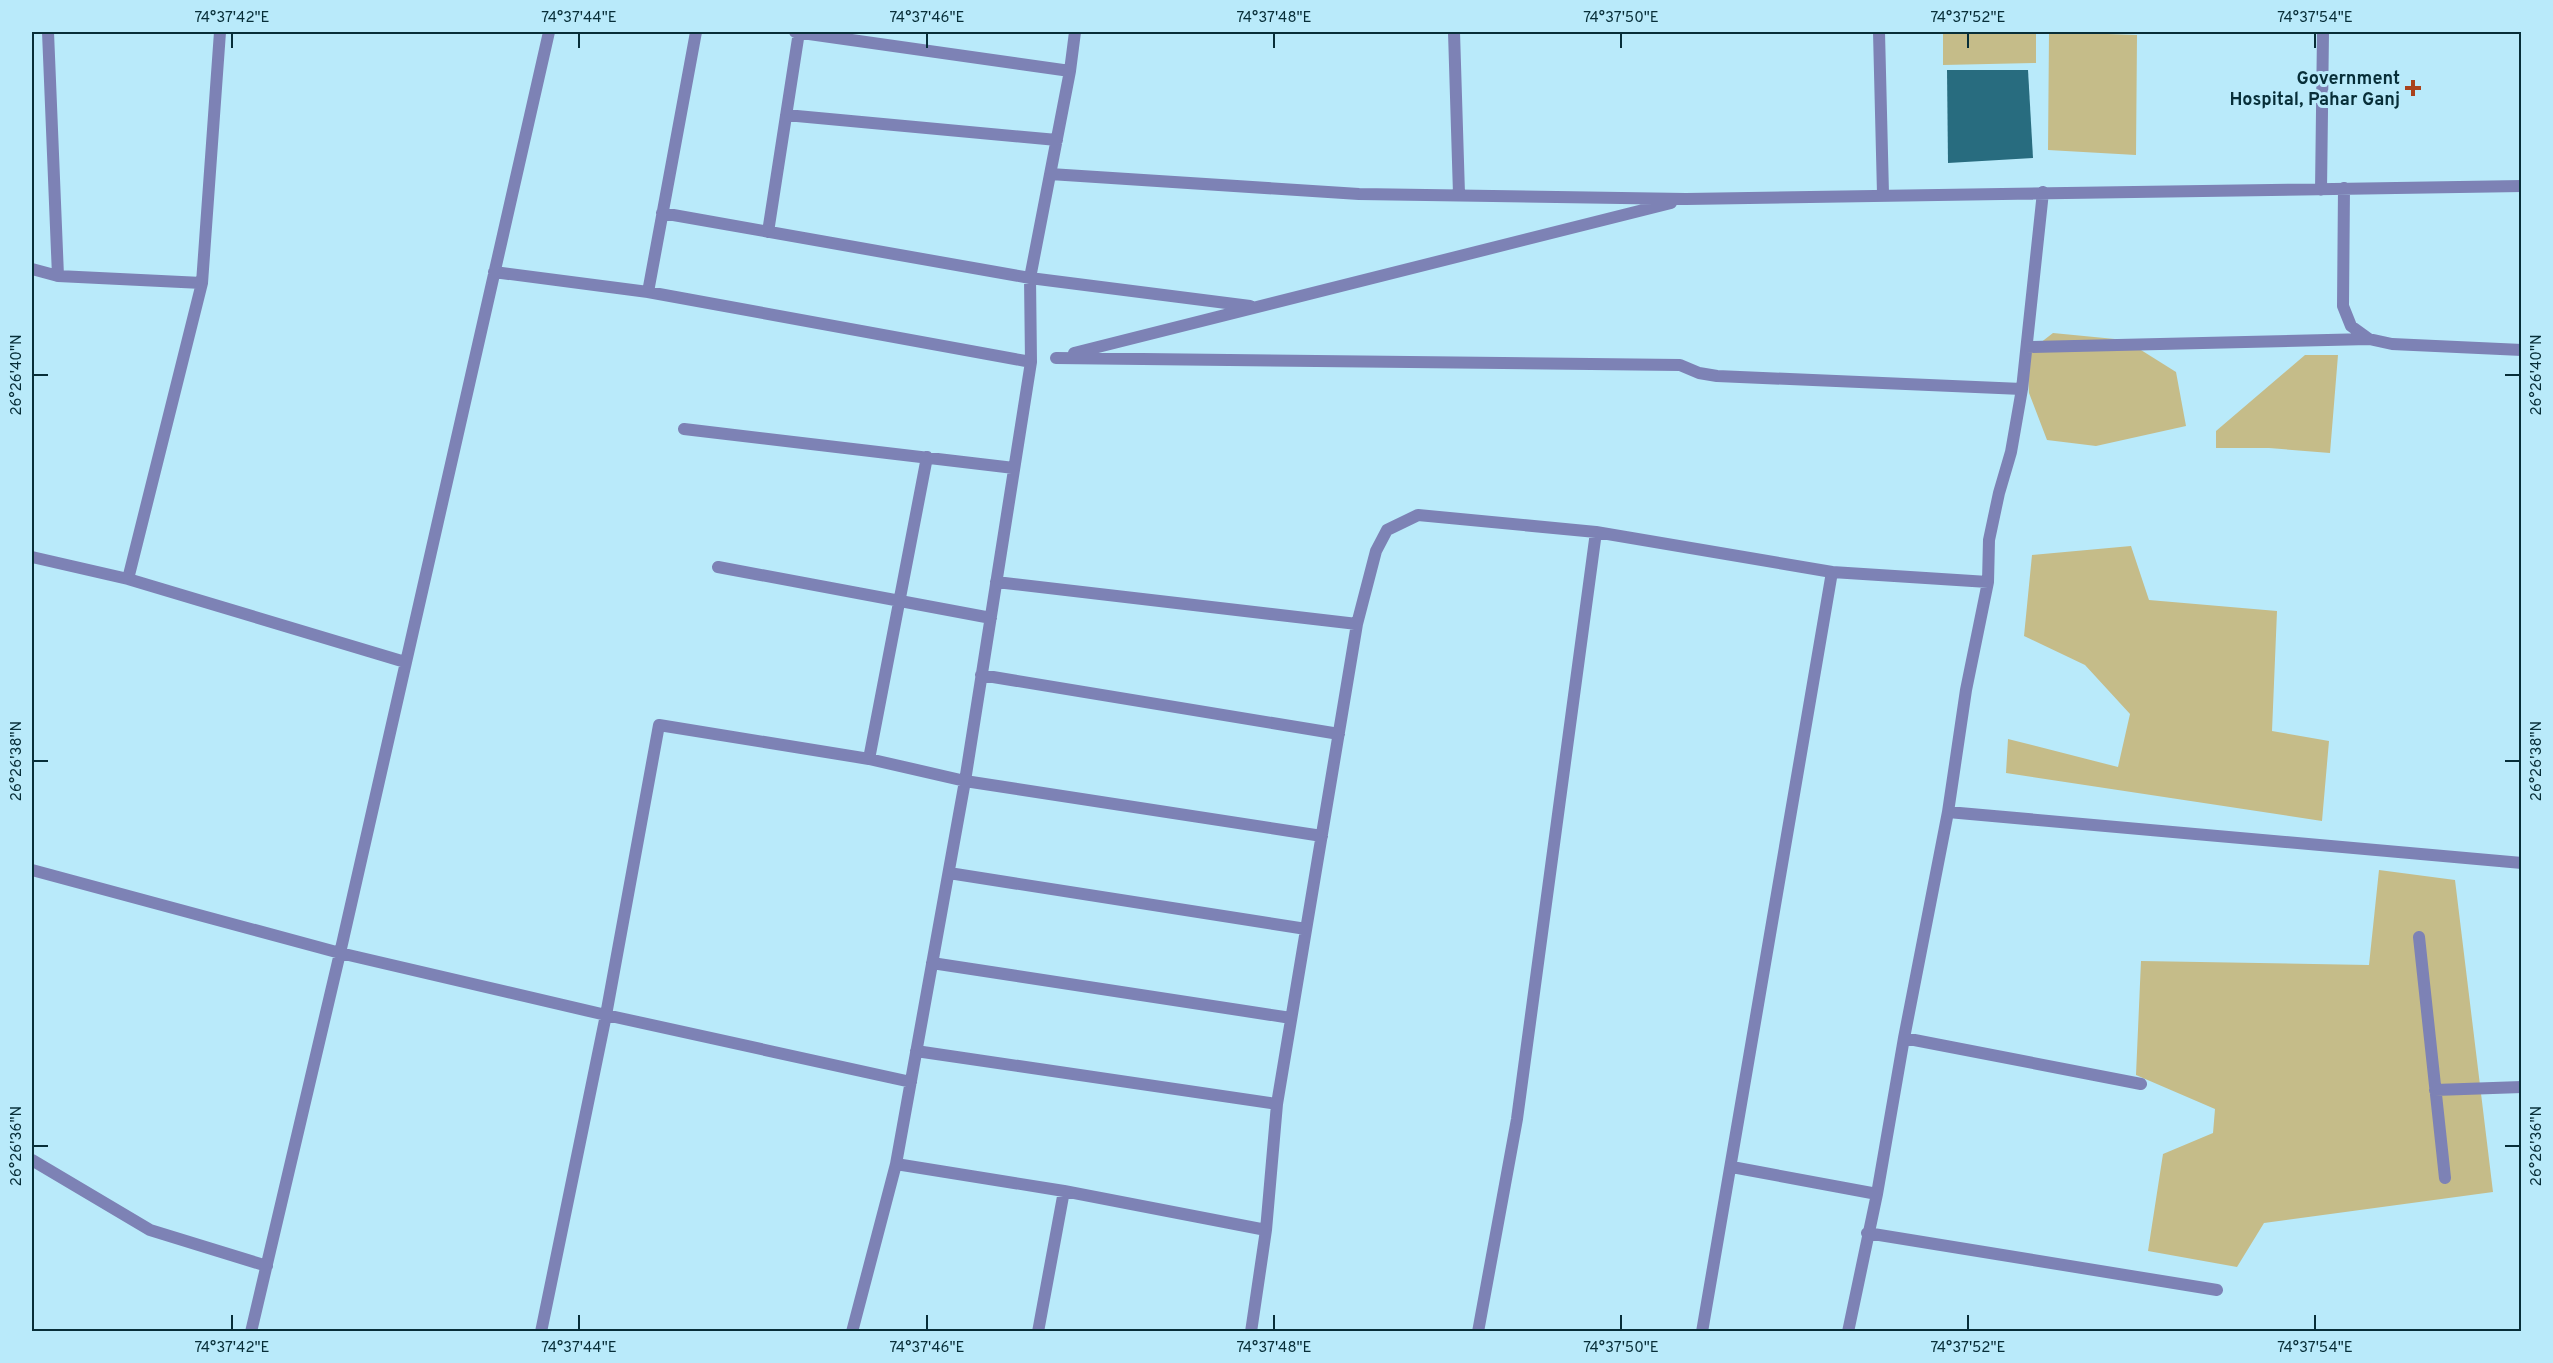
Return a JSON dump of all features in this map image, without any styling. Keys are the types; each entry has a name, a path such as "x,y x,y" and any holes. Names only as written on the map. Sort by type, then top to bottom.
{"street":[{"path":"48,32 58,276"},
{"path":"128,579 202,283 220,32"},
{"path":"251,1332 340,953 549,32"},
{"path":"648,292 696,32"},
{"path":"768,232 797,32 1070,71"},
{"path":"852,1332 896,1164 965,781 1030,362 1030,278 1070,71 1075,32"},
{"path":"1454,32 1459,194"},
{"path":"1879,32 1883,195"},
{"path":"2321,190 2323,32"},
{"path":"786,115 1057,140"},
{"path":"1050,174 1359,194 1686,199 2522,186"},
{"path":"2344,188 2343,306 2350,326 2369,339"},
{"path":"1848,1332 1877,1194 1904,1038 1948,812 1966,690 1988,582 1989,540 2011,452 2022,389 2043,192"},
{"path":"1686,199 1056,358 1680,364 1699,373 1717,376 2022,389"},
{"path":"662,213 1030,278 1257,307"},
{"path":"32,269 58,276 202,283"},
{"path":"494,272 648,292 1030,362"},
{"path":"2027,347 2369,339 2392,344 2522,350"},
{"path":"684,429 1014,468"},
{"path":"869,759 927,458"},
{"path":"1251,1332 1266,1230 1277,1104 1357,624 1376,551 1387,530 1419,515 1596,532 1832,572 1988,582"},
{"path":"1478,1332 1517,1119 1596,532"},
{"path":"32,557 128,579 405,662"},
{"path":"718,567 991,618"},
{"path":"1702,1332 1832,572"},
{"path":"996,582 1357,624"},
{"path":"981,675 1339,734"},
{"path":"541,1332 606,1015 659,725 869,759 965,781 1322,836"},
{"path":"1948,812 2522,863"},
{"path":"32,870 340,953 606,1015 911,1082"},
{"path":"949,873 1306,929"},
{"path":"2419,937 2445,1179"},
{"path":"933,963 1291,1018"},
{"path":"1904,1038 2141,1084"},
{"path":"916,1052 1277,1104"},
{"path":"2435,1090 2522,1087"},
{"path":"32,1160 150,1230 267,1266"},
{"path":"896,1164 1064,1191 1266,1230"},
{"path":"1732,1167 1877,1194"},
{"path":"1038,1332 1064,1191"},
{"path":"1867,1233 2217,1290"}],"shaded area":[{"path":"1943,32 2036,32 2036,63 1943,65"},
{"path":"2049,32 2137,35 2136,155 2048,150"},
{"path":"2053,333 2125,340 2176,372 2186,426 2096,446 2047,440 2029,393 2027,353"},
{"path":"2305,355 2338,355 2330,453 2269,448 2216,448 2216,431"},
{"path":"2131,546 2149,600 2277,611 2272,731 2329,741 2322,821 2006,773 2008,739 2118,767 2130,714 2085,665 2024,636 2032,555"},
{"path":"2379,870 2455,880 2493,1192 2264,1223 2237,1267 2148,1251 2163,1154 2213,1133 2215,1109 2136,1075 2141,961 2369,965"}],"building":[{"path":"1947,70 2028,70 2033,158 1948,163"}],"place":[{"name":"Government Hospital, Pahar Ganj","path":"2413,88"}]}
